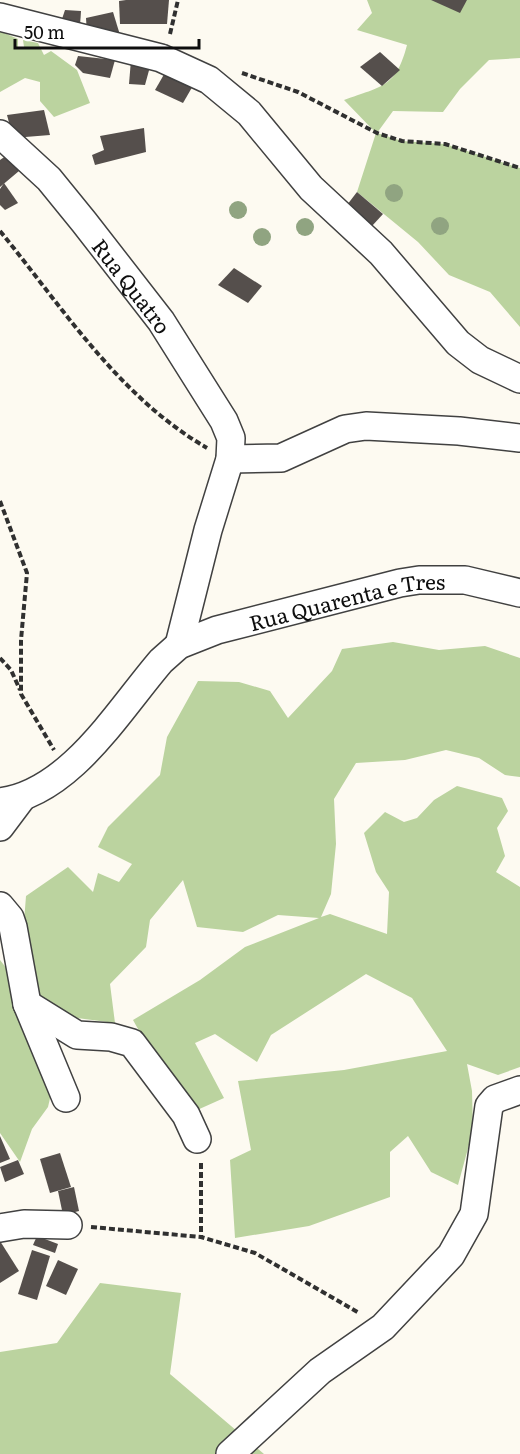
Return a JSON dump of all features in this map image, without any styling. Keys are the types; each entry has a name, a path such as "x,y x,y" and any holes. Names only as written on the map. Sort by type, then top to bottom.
{"street":[{"path":"0,17 161,58 209,80 249,113 311,188 381,253 458,343 480,360 520,379"},
{"name":"Rua Quatro","path":"0,134 49,179 161,321 224,421 231,438 230,459 208,530 179,645"},
{"path":"230,459 281,458 345,429 366,426 459,431 520,438"},
{"name":"Rua Quarenta e Tres","path":"179,645 248,620 419,580 465,580 520,593"},
{"path":"0,827 11,800 66,772 161,661 179,645"},
{"path":"0,906 10,918 13,927 27,1004 66,1098"},
{"path":"27,1004 77,1035 111,1037 132,1043 179,1105 197,1139"},
{"path":"230,1454 320,1371 383,1327 443,1264 465,1233 474,1214 489,1106 495,1099 520,1090"},
{"path":"0,1228 24,1224 68,1225"}],"path":[{"path":"161,58 174,25 178,0"},
{"path":"235,71 298,92 376,133 402,141 445,144 520,168"},
{"path":"0,231 121,382 182,434 230,459"},
{"path":"0,501 27,573 21,640 21,694"},
{"path":"0,658 10,670 21,694 66,772"},
{"path":"197,1139 201,1152 201,1238"},
{"path":"68,1225 201,1238 255,1253 383,1327"}],"green space":[{"path":"367,0 520,0 520,58 489,60 460,89 443,112 393,111 377,133 402,141 445,144 520,168 520,327 490,292 449,275 418,242 357,192 376,133 344,100 378,88 393,77 403,59 407,45 357,30 372,13"},
{"path":"0,31 18,39 18,49 24,47 23,40 38,43 44,55 51,51 77,70 90,103 54,117 40,101 40,82 25,78 0,92"},
{"path":"393,642 439,650 485,646 520,658 520,777 505,775 479,758 446,750 405,760 356,763 334,799 336,844 331,894 321,917 330,914 387,934 389,892 376,872 364,833 385,812 404,822 417,818 434,800 457,786 502,798 508,811 497,828 505,856 496,872 520,887 520,1067 498,1075 467,1064 472,1091 473,1130 458,1185 431,1172 408,1136 390,1152 390,1197 309,1226 235,1238 230,1160 251,1150 238,1081 344,1070 447,1051 412,998 366,974 271,1035 257,1062 215,1034 195,1043 224,1098 186,1115 133,1020 200,980 245,947 319,918 278,915 243,932 197,927 183,880 150,920 146,947 110,984 115,1023 77,1018 35,993 23,935 26,896 68,867 93,892 98,873 119,882 132,864 98,847 108,827 160,775 167,737 198,681 239,682 270,691 288,718 332,671 342,649"},
{"path":"0,960 7,969 38,1066 51,1094 48,1107 32,1129 20,1162 0,1133"},
{"path":"100,1283 181,1293 170,1374 264,1454 0,1454 0,1352 57,1343"}],"building":[{"path":"169,0 167,24 120,24 119,1"},
{"path":"431,0 467,0 460,13"},
{"path":"65,10 81,11 80,26 60,25"},
{"path":"113,12 120,35 87,33 86,18"},
{"path":"380,52 400,70 382,86 360,67"},
{"path":"78,56 115,60 110,78 83,73 75,65"},
{"path":"131,60 151,63 145,85 129,84"},
{"path":"166,71 194,84 183,103 155,90"},
{"path":"44,110 50,135 13,138 7,115"},
{"path":"144,128 146,152 95,165 92,155 104,150 100,136"},
{"path":"10,153 19,171 0,187 0,160"},
{"path":"4,183 18,203 5,210 0,205 0,189"},
{"path":"357,192 383,214 372,226 347,205"},
{"path":"234,268 262,286 248,303 218,285"},
{"path":"0,1136 10,1159 0,1163"},
{"path":"60,1153 71,1187 50,1193 40,1159"},
{"path":"18,1160 24,1174 5,1182 0,1167"},
{"path":"74,1187 79,1211 63,1215 58,1191"},
{"path":"37,1236 58,1244 55,1253 33,1245"},
{"path":"0,1241 19,1271 0,1283"},
{"path":"32,1250 50,1256 37,1300 18,1294"},
{"path":"58,1260 78,1269 66,1295 46,1286"}]}
